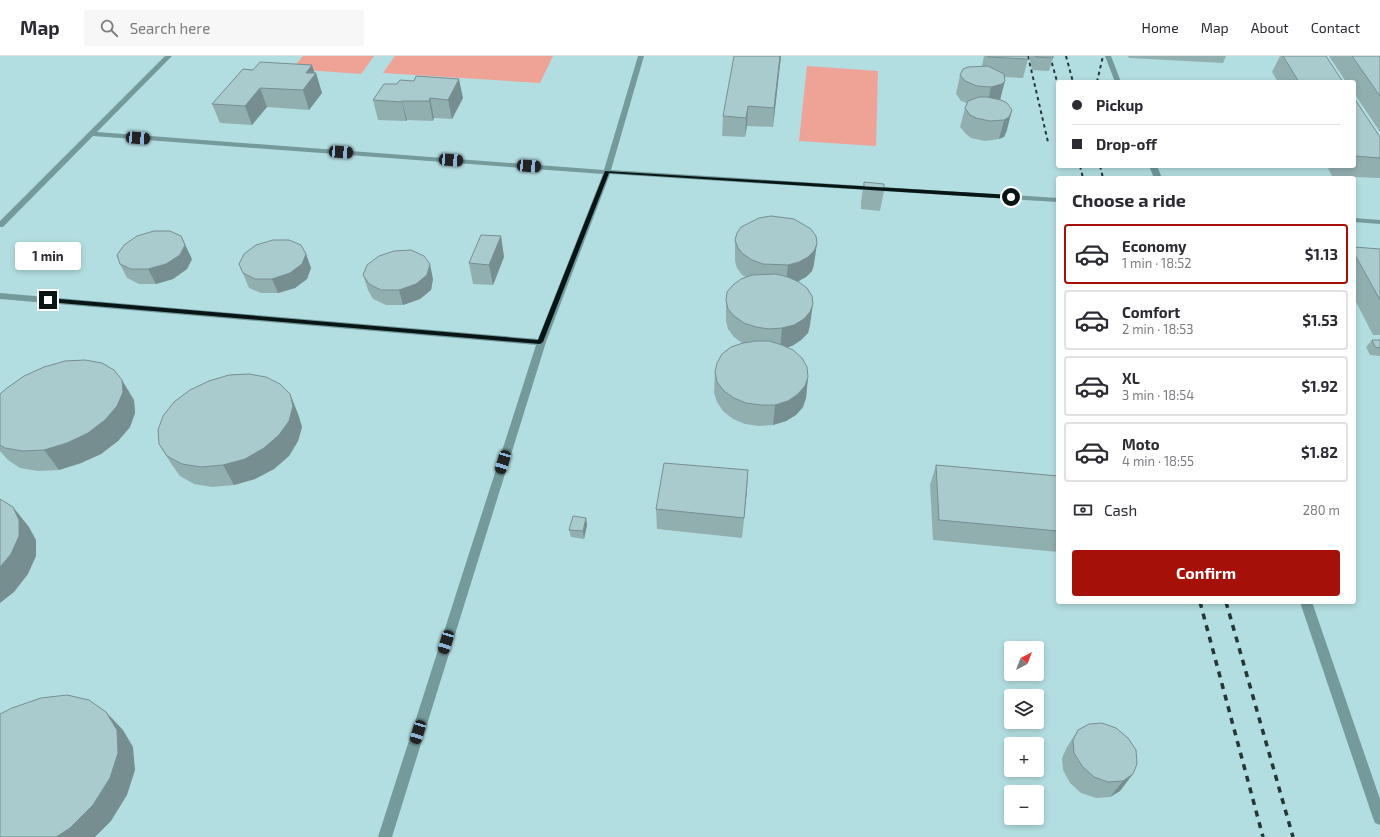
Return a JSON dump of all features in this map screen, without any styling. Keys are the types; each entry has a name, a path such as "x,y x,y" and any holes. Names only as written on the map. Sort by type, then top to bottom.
{"lane":[{"path":"0,225 169,56"},
{"path":"385,837 540,342 607,172 641,56"},
{"path":"1108,56 1117,80"},
{"path":"91,134 607,172 1056,200"},
{"path":"1356,220 1380,222"},
{"path":"0,296 540,342"},
{"path":"1307,604 1380,818"}],"shaded area":[{"path":"0,56 1380,56 1380,837 0,837"},
{"path":"303,56 374,56 361,74 292,69"},
{"path":"395,56 553,56 540,83 383,73"},
{"path":"807,66 878,71 876,146 799,141"}],"building":[{"path":"734,56 780,56 774,108 748,106 746,118 723,116"},
{"path":"1027,56 1028,59 988,57"},
{"path":"1053,56 1053,58 1036,57"},
{"path":"1283,56 1326,56 1342,80 1298,80"},
{"path":"1352,56 1380,56 1380,96"},
{"path":"260,62 312,65 306,73 316,73 303,90 260,88 245,106 212,104 243,69 253,70"},
{"path":"988,66 1004,74 1005,81 1002,84 991,87 977,86 965,81 960,75 963,69 968,67"},
{"path":"416,76 459,79 448,100 430,98 429,101 402,102 373,100 384,84 397,84 400,80 414,81"},
{"path":"979,97 1001,100 1007,103 1012,110 1009,117 1004,120 990,121 970,115 965,108 968,101"},
{"path":"1356,101 1380,137 1380,158 1356,156"},
{"path":"864,182 884,184 884,191 864,189"},
{"path":"771,216 794,219 811,229 816,236 817,244 814,251 808,257 799,262 788,265 763,264 752,260 743,254 738,248 735,240 741,227 759,218"},
{"path":"154,231 170,231 181,236 185,245 180,255 166,264 148,269 131,269 120,264 117,255 124,245 137,236"},
{"path":"481,235 501,236 489,265 469,263"},
{"path":"273,240 289,240 301,245 306,254 302,264 290,273 272,279 255,279 243,273 239,264 244,254 256,245"},
{"path":"1356,247 1380,249 1380,300 1356,257"},
{"path":"411,250 424,256 430,264 427,275 416,284 399,290 381,290 369,284 363,275 367,265 379,256 394,251"},
{"path":"776,274 799,282 807,288 812,296 813,304 810,312 804,319 794,325 769,329 744,323 734,316 728,309 726,300 727,292 741,279 752,275"},
{"path":"1372,340 1380,340 1380,348 1375,347"},
{"path":"756,341 769,341 793,350 802,358 807,367 808,377 805,386 798,394 788,401 775,405 746,403 734,398 724,391 717,382 715,372 717,363 722,354 731,347"},
{"path":"85,360 102,363 114,370 122,380 123,392 117,406 105,420 88,433 67,443 44,450 23,451 5,448 0,445 0,394 24,376 44,367 65,361"},
{"path":"249,374 266,377 280,384 290,394 293,406 289,421 279,435 264,448 245,459 223,465 201,467 182,464 167,456 159,444 158,430 163,416 174,402 190,390 209,381 229,375"},
{"path":"664,463 748,470 744,518 656,509"},
{"path":"936,465 1056,476 1056,531 939,520"},
{"path":"0,499 13,507 19,520 19,536 11,554 0,567"},
{"path":"573,516 586,518 583,531 569,530"},
{"path":"67,695 89,700 106,712 117,730 118,753 110,778 93,805 70,828 56,837 0,837 0,714 12,708 41,698"},
{"path":"1102,723 1116,728 1128,738 1136,750 1137,764 1133,774 1123,781 1108,782 1094,777 1082,766 1074,753 1073,740 1078,730 1089,724"}],"railway":[{"path":"1028,56 1048,142"},
{"path":"1050,56 1057,80"},
{"path":"1066,56 1072,80"},
{"path":"1097,80 1103,56"},
{"path":"1080,168 1082,176"},
{"path":"1100,168 1102,176"},
{"path":"1201,604 1263,837"},
{"path":"1227,604 1293,837"}],"route":[{"path":"48,300 540,342 607,172 1011,197"}]}
